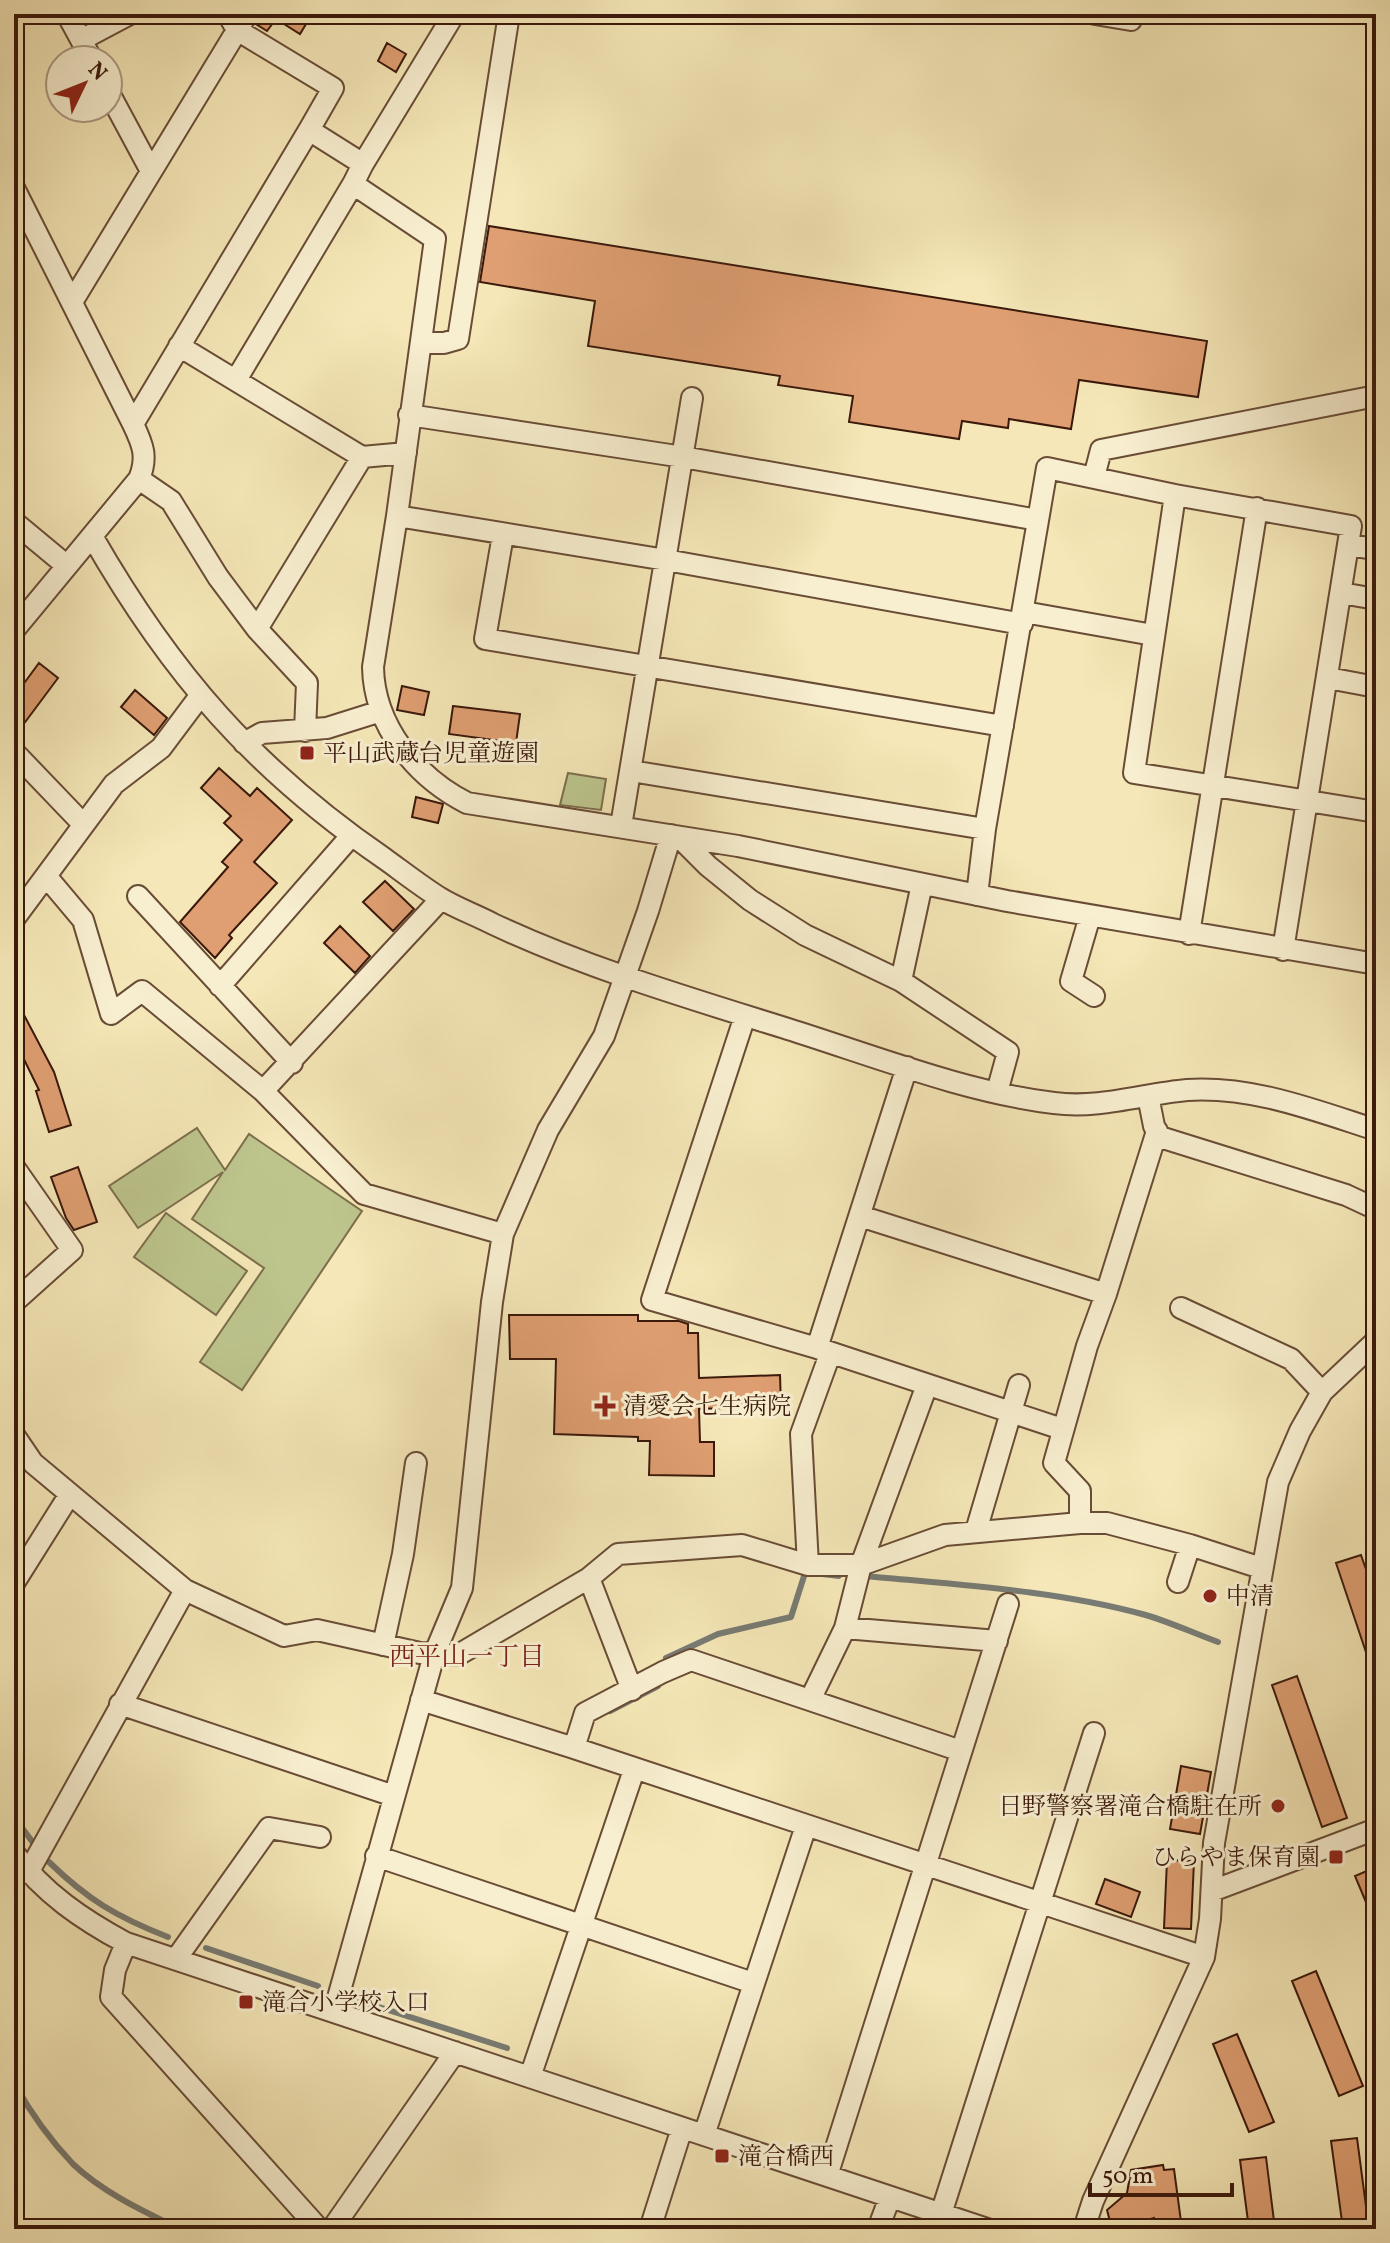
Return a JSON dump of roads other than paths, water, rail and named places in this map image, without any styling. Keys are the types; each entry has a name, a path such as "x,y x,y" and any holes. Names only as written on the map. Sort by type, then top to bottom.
{"street":[{"path":"67,14 83,44"},
{"path":"81,40 130,14"},
{"path":"236,380 454,14"},
{"path":"421,343 444,343 458,339 509,14"},
{"path":"1095,14 1131,20"},
{"path":"72,302 237,19 333,88 133,424"},
{"path":"124,121 151,171"},
{"path":"309,130 363,164"},
{"path":"353,184 435,239 373,667 373,685 392,734 415,765 435,784 467,803 738,846 1090,916 1376,964"},
{"path":"14,188 145,449 145,464 139,479 14,630"},
{"path":"179,346 362,457 406,453"},
{"path":"1094,477 1101,450 1376,396"},
{"path":"621,826 692,398"},
{"path":"409,415 683,457 1038,520"},
{"path":"257,629 362,457"},
{"path":"977,895 985,829 1047,468 1175,495 1351,526 1283,950"},
{"path":"139,479 171,501 218,577 257,629 307,683 305,731"},
{"path":"1175,495 1134,773 1376,812"},
{"path":"1189,934 1257,508"},
{"path":"397,516 1023,618 1153,635"},
{"path":"14,522 67,566"},
{"path":"503,535 485,639 1003,726"},
{"path":"92,536 147,626 200,696 244,743 306,801 441,899 537,944 745,1016 997,1092 1057,1104 1106,1103 1187,1090 1253,1093 1376,1130"},
{"path":"1348,545 1376,549"},
{"path":"1341,593 1376,599"},
{"path":"1328,678 1376,687"},
{"path":"14,919 114,784 161,748 200,696"},
{"path":"244,743 262,733 305,731 346,723 381,711"},
{"path":"14,752 83,824"},
{"path":"631,771 985,829"},
{"path":"220,986 351,836"},
{"path":"334,2012 434,1655 462,1588 492,1302 503,1234 548,1130 604,1036 676,836"},
{"path":"676,836 750,900 805,935 901,981 1008,1052 997,1092"},
{"path":"46,876 83,920 111,1014 142,991 263,1091 364,1194 503,1234"},
{"path":"901,981 922,884"},
{"path":"138,896 292,1063"},
{"path":"263,1091 441,899"},
{"path":"1090,916 1071,981 1094,996"},
{"path":"745,1016 652,1300 823,1351 1062,1429"},
{"path":"808,1565 801,1434 860,1216 907,1067"},
{"path":"1148,1096 1160,1137 1346,1195 1376,1209"},
{"path":"1080,1523 1080,1491 1054,1463 1087,1346 1157,1131"},
{"path":"14,1167 72,1250 14,1302"},
{"path":"860,1216 1106,1294"},
{"path":"1181,1308 1291,1359 1322,1392"},
{"path":"1084,2229 1093,2201 1204,1957 1214,1843 1278,1482 1300,1431 1322,1392 1376,1341"},
{"path":"810,1700 845,1628 861,1565 927,1385"},
{"path":"976,1531 1019,1385"},
{"path":"14,1435 33,1463 185,1590 284,1636 317,1630 434,1655 458,1655 589,1578 618,1554 742,1545 808,1565 861,1565 945,1535 1107,1523 1261,1568"},
{"path":"383,1645 403,1554 416,1463"},
{"path":"14,1583 70,1494"},
{"path":"1178,1582 1190,1545"},
{"path":"589,1578 632,1690"},
{"path":"28,1873 185,1590"},
{"path":"827,2176 1008,1604"},
{"path":"845,1628 997,1641"},
{"path":"574,1748 585,1713 691,1660 961,1751"},
{"path":"421,1700 1204,1957"},
{"path":"120,1704 394,1796"},
{"path":"941,2214 1094,1733"},
{"path":"530,2077 634,1770"},
{"path":"704,2135 806,1826"},
{"path":"176,1959 269,1828 320,1837"},
{"path":"1212,1891 1376,1829"},
{"path":"14,1853 28,1873 80,1918 126,1943 987,2229"},
{"path":"376,1856 753,1983"},
{"path":"126,1943 115,1970 111,1997 319,2229"},
{"path":"332,2229 455,2052"},
{"path":"655,2228 682,2128"},
{"path":"878,2229 890,2197"}],"waterway":[{"path":"666,1658 718,1634 791,1617 805,1573 810,1573"},
{"path":"822,1574 839,1576"},
{"path":"866,1576 1074,1599 1152,1617 1218,1642"},
{"path":"610,1711 658,1686"},
{"path":"14,1817 34,1844"},
{"path":"49,1862 104,1906 168,1937"},
{"path":"206,1948 318,1986"},
{"path":"360,2001 507,2048"},
{"path":"14,2083 49,2135 84,2174 124,2201 180,2229"}],"railway":[{"path":"1317,14 1376,24"}],"place":[{"name":"平山武蔵台児童遊園","path":"307,753"},
{"name":"清愛会七生病院","path":"605,1406"},
{"name":"中清","path":"1210,1596"},
{"name":"日野警察署滝合橋駐在所","path":"1278,1806"},
{"name":"ひらやま保育園","path":"1336,1857"},
{"name":"滝合小学校入口","path":"246,2002"},
{"name":"滝合橋西","path":"722,2156"}],"district":[{"name":"西平山一丁目","path":"467,1656"}]}
